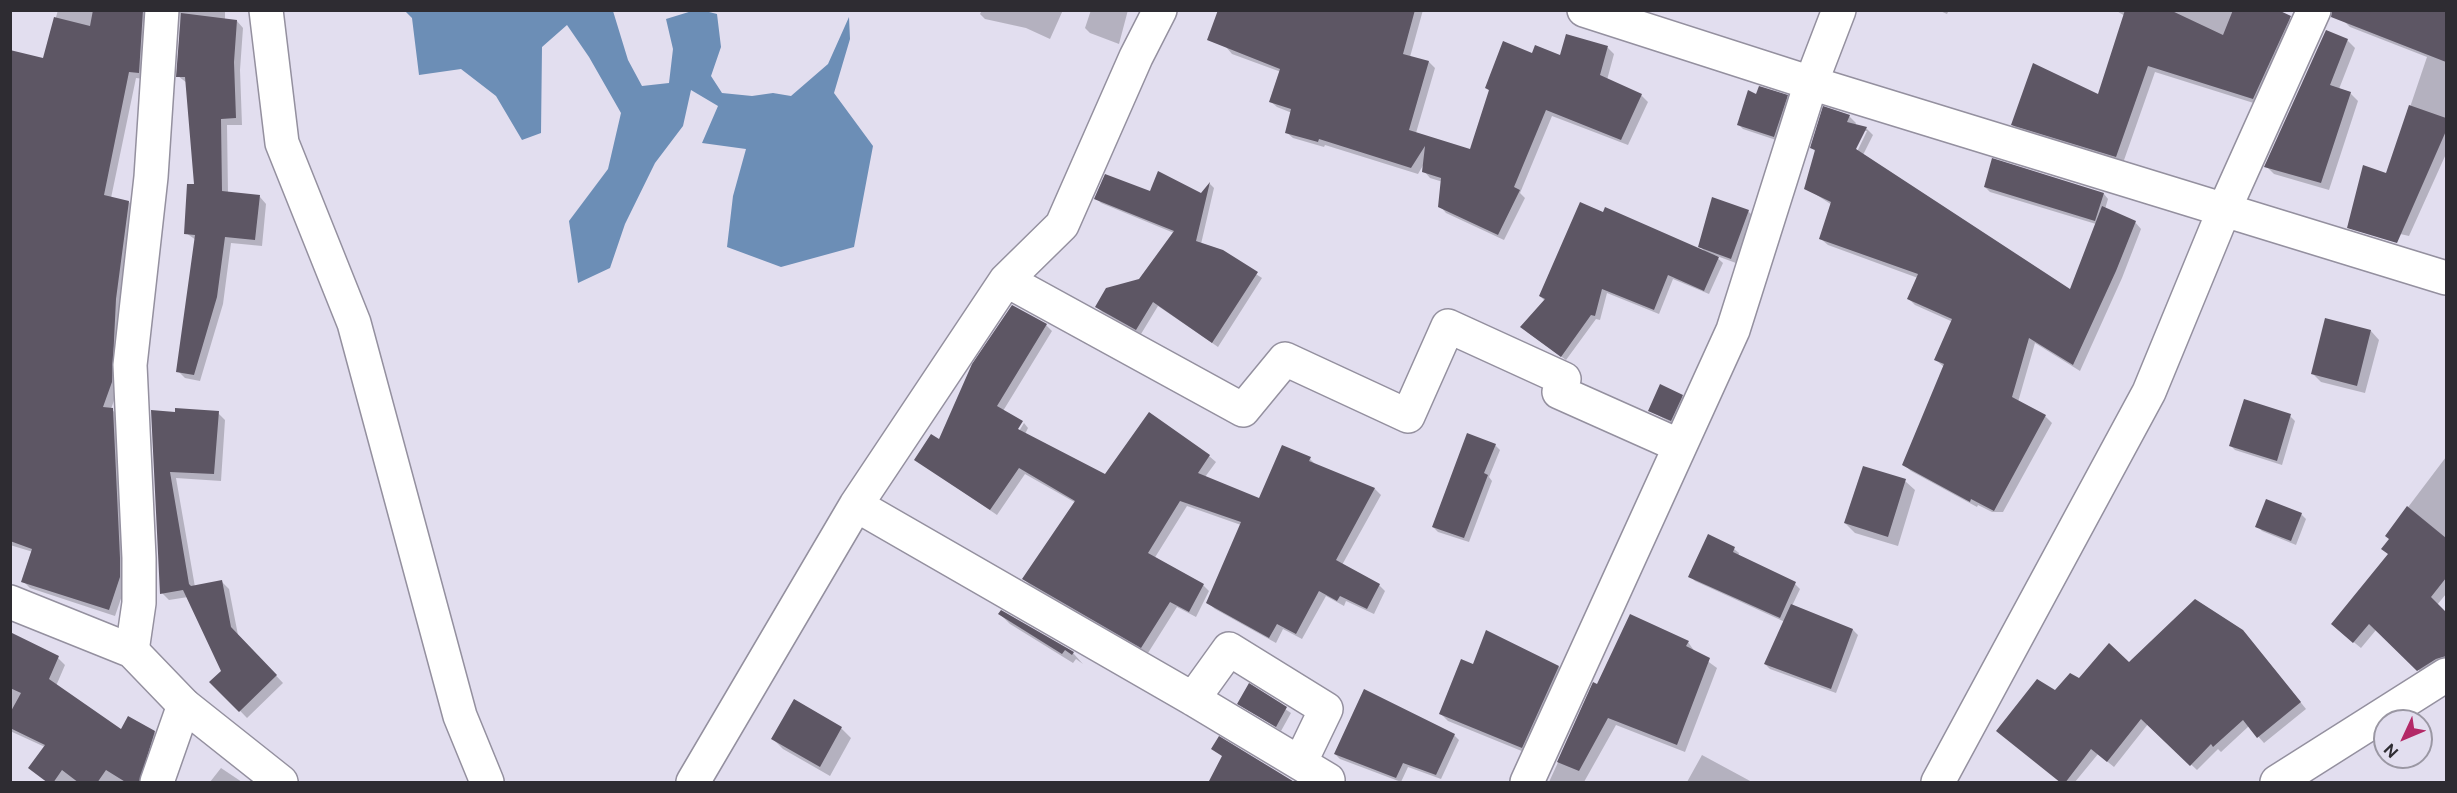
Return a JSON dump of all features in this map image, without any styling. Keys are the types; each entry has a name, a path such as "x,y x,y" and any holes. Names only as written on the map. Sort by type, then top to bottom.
{"street":[{"path":"132,651 139,603 139,558 130,365 151,177 162,10"},
{"path":"266,10 282,142 354,323 460,716 487,783"},
{"path":"693,783 856,505 1006,280 1062,225 1136,57 1160,10"},
{"path":"1584,10 1811,83 2446,278"},
{"path":"1527,783 1733,330 1811,83 1839,10"},
{"path":"1938,783 2149,392 2224,210 2314,10"},
{"path":"1006,280 1243,410 1285,359 1408,416 1448,326 1564,379 1559,392 1680,446"},
{"path":"856,505 1193,699 1328,780 1327,783"},
{"path":"10,602 132,651 184,705 281,783"},
{"path":"1193,699 1229,649 1326,709 1300,763"},
{"path":"2277,783 2446,675"},
{"path":"157,783 184,705"}],"water":[{"path":"405,11 613,11 628,60 642,86 669,83 673,49 666,19 692,11 705,11 717,14 721,47 711,76 722,93 752,96 773,93 791,96 828,64 849,17 850,39 834,93 873,146 854,247 781,267 727,247 733,196 746,149 702,143 718,106 691,90 683,126 655,163 625,224 610,268 578,283 569,221 608,169 621,113 589,57 567,25 542,47 541,133 522,140 496,96 461,69 419,75 412,18"}],"building":[{"path":"93,10 143,10 139,73 129,72 104,195 129,201 116,299 112,382 103,407 113,408 120,558 120,577 109,610 21,582 32,549 10,541 10,50 43,58 54,17 90,26"},
{"path":"1218,10 1415,10 1403,54 1429,61 1409,130 1470,149 1489,90 1485,88 1503,41 1532,53 1535,45 1560,55 1566,34 1608,46 1600,75 1642,94 1621,140 1546,110 1514,187 1520,190 1498,235 1438,207 1441,178 1422,172 1425,146 1411,168 1319,139 1318,142 1285,133 1291,109 1269,102 1280,69 1207,40"},
{"path":"2125,10 2170,10 2223,35 2233,10 2278,10 2291,16 2253,99 2148,66 2116,157 2011,125 2033,63 2098,94"},
{"path":"2332,10 2446,10 2446,62 2331,17"},
{"path":"181,13 237,20 234,62 236,118 221,119 222,191 260,195 255,240 225,237 217,297 194,375 176,372 195,235 184,234 187,184 194,184 185,77 176,77"},
{"path":"2326,30 2348,39 2330,85 2351,92 2321,183 2264,167"},
{"path":"1759,86 1788,95 1774,137 1737,125 1748,90 1756,94"},
{"path":"2409,105 2446,118 2446,131 2397,243 2347,228 2363,165 2386,173"},
{"path":"1823,106 1850,115 1847,122 1867,127 1856,149 2070,289 2102,206 2136,221 2073,365 2029,338 2012,397 2046,415 1994,511 1971,499 1970,502 1902,465 1944,364 1934,360 1952,319 1907,299 1918,274 1819,239 1831,202 1804,189 1815,150 1810,148"},
{"path":"1992,158 2104,193 2095,221 1984,187"},
{"path":"1158,171 1201,193 1210,182 1196,241 1223,250 1258,272 1212,343 1153,302 1136,330 1095,307 1106,288 1139,279 1174,231 1094,199 1105,174 1150,191"},
{"path":"1712,197 1749,210 1731,259 1698,247"},
{"path":"1580,202 1603,212 1605,207 1719,257 1704,291 1668,275 1654,310 1602,289 1595,316 1591,315 1561,357 1520,327 1545,299 1539,296"},
{"path":"1012,305 1047,324 997,406 1023,421 1018,429 1105,474 1149,412 1210,455 1198,473 1259,498 1282,445 1311,457 1309,461 1375,488 1336,560 1380,584 1367,609 1340,596 1337,601 1319,591 1296,634 1277,624 1269,638 1206,603 1241,522 1180,501 1148,553 1204,584 1189,612 1170,602 1141,648 1022,579 1075,501 1019,468 990,510 914,460 931,434 939,439 972,364"},
{"path":"2325,318 2371,330 2357,386 2311,374"},
{"path":"1660,384 1683,395 1671,421 1648,411"},
{"path":"2244,399 2291,414 2277,461 2229,446"},
{"path":"175,408 219,411 214,474 170,472 189,584 191,586 222,580 231,627 277,675 239,712 209,682 221,671 183,590 160,594 151,410 175,412"},
{"path":"1467,433 1496,444 1484,473 1488,475 1464,538 1432,527"},
{"path":"1863,466 1906,479 1888,537 1844,523"},
{"path":"2266,499 2302,513 2291,541 2255,527"},
{"path":"2407,506 2446,538 2446,578 2431,597 2446,612 2446,656 2436,659 2417,671 2369,624 2353,643 2331,624 2388,554 2381,549 2389,539 2385,536"},
{"path":"1708,534 1735,547 1733,552 1796,582 1780,618 1688,577"},
{"path":"2195,599 2243,630 2301,702 2257,738 2243,720 2213,747 2211,744 2190,766 2141,719 2107,762 2091,749 2065,783 2061,783 1996,731 2037,679 2055,690 2070,673 2079,678 2109,643 2129,662"},
{"path":"1791,604 1853,629 1831,689 1764,664"},
{"path":"1001,610 1074,652 1072,655 1065,650 1062,654 998,614"},
{"path":"1630,614 1689,641 1686,646 1710,658 1677,745 1608,718 1579,771 1557,762 1593,682 1597,684"},
{"path":"1486,630 1559,666 1522,748 1439,714 1461,659 1473,664"},
{"path":"10,632 59,656 49,679 121,729 128,716 155,731 139,783 127,783 106,770 97,783 79,783 62,770 53,783 48,783 28,768 45,745 10,728 10,713 21,693 10,688"},
{"path":"1249,683 1287,707 1276,727 1237,704"},
{"path":"1364,689 1455,734 1436,775 1403,763 1396,778 1334,754"},
{"path":"794,699 842,727 820,767 771,739"},
{"path":"1219,736 1296,783 1208,783 1222,756 1211,749"}]}
